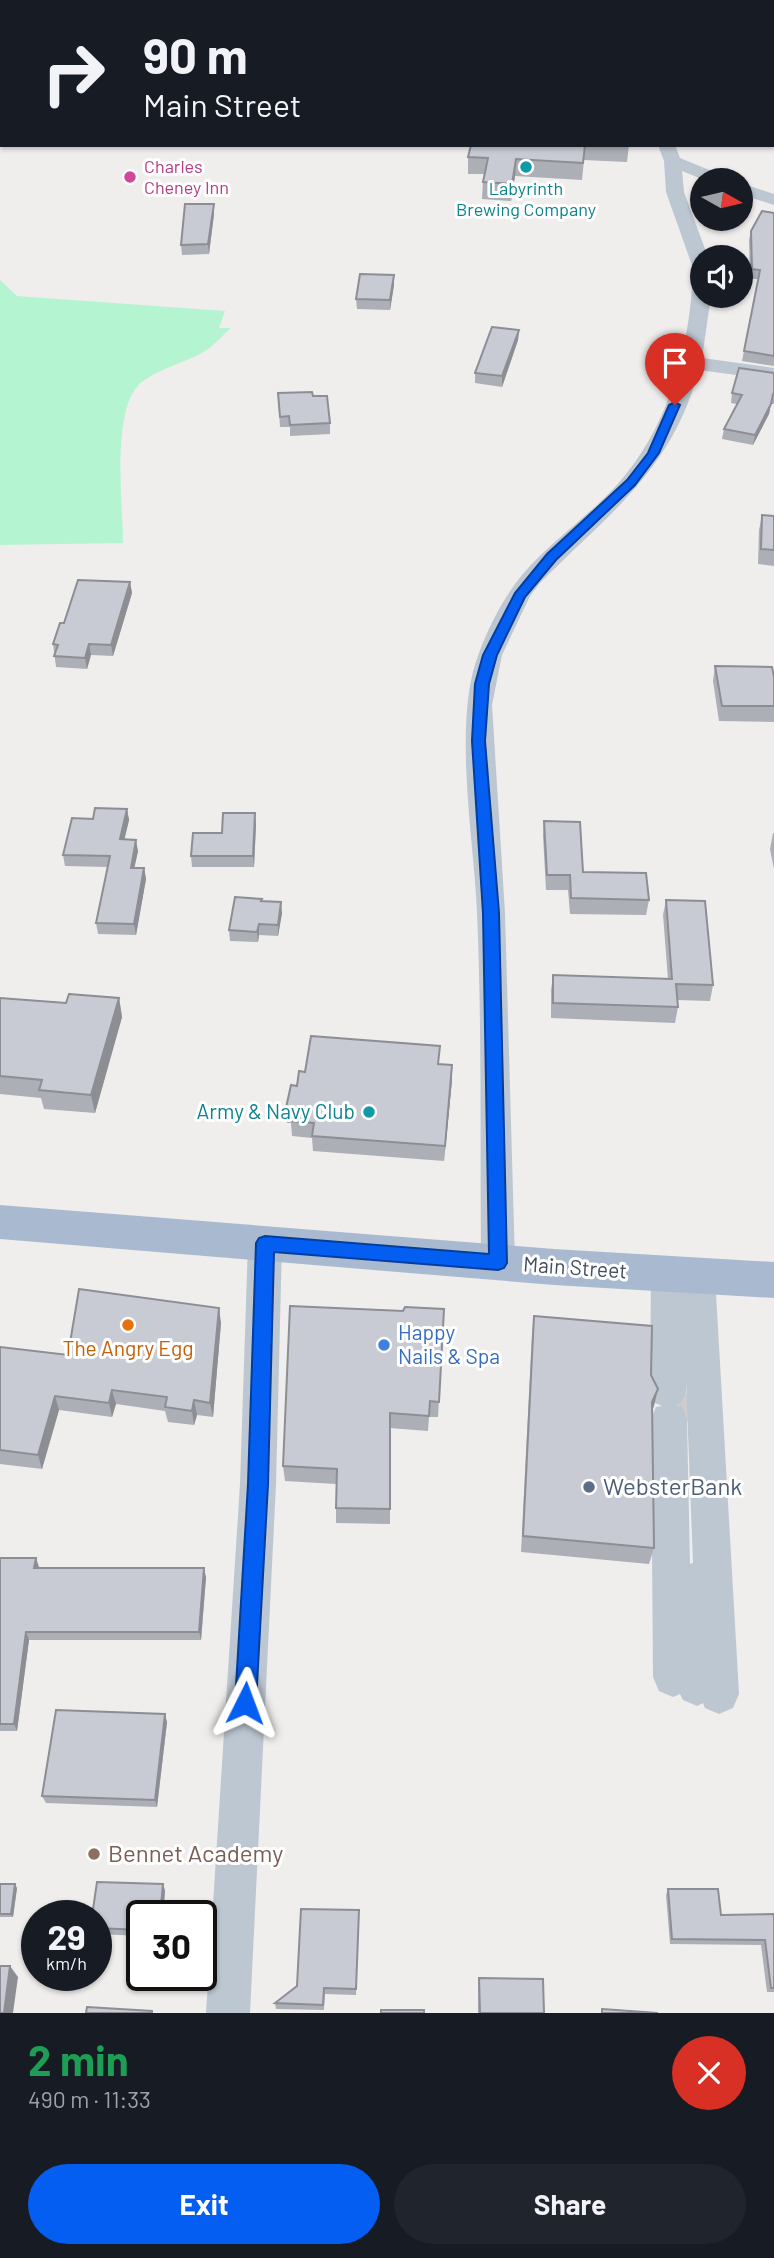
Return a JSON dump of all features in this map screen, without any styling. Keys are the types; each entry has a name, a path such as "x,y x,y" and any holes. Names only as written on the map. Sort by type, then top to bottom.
{"main road":[{"name":"Main Street","path":"0,1222 498,1263 774,1280"}],"street":[{"path":"669,153 696,168"},
{"path":"669,153 675,192 694,245"},
{"path":"753,193 774,200"},
{"path":"498,1263 491,913 478,741 482,684 490,655 519,596 532,578 631,482 653,453 691,363 701,308"},
{"path":"691,363 774,374"},
{"path":"228,2013 258,1484 265,1243"},
{"path":"683,1275 696,1686 677,1406 683,1275"}],"green space":[{"path":"0,280 17,296 225,311 219,328 231,328 213,345 151,376 133,393 122,432 123,543 0,545"}],"building":[{"path":"470,147 585,147 583,163 516,159 512,184 483,182 488,158 468,157"},
{"path":"185,204 214,204 208,244 181,245"},
{"path":"762,211 774,213 774,356 744,351 760,270 753,269 753,227"},
{"path":"360,274 394,275 390,300 356,299"},
{"path":"492,327 519,330 502,376 475,373"},
{"path":"739,368 774,373 771,404 755,435 724,429 742,395 732,393"},
{"path":"312,392 313,396 327,396 330,423 290,425 289,416 280,417 278,393"},
{"path":"762,515 774,516 774,550 761,549"},
{"path":"78,580 130,582 111,645 89,644 85,658 54,656 58,645 53,644 60,623 64,623"},
{"path":"715,666 772,667 774,706 722,706"},
{"path":"95,808 127,809 120,839 136,840 131,868 144,868 134,924 96,923 110,856 63,855 72,818 93,819"},
{"path":"223,813 255,813 253,856 191,856 193,833 222,833"},
{"path":"544,821 580,822 583,872 646,873 649,900 571,898 570,875 547,875"},
{"path":"235,897 281,902 278,925 259,924 257,932 229,930"},
{"path":"666,900 705,901 713,985 676,984 678,1007 553,1003 553,975 672,979"},
{"path":"69,994 119,998 91,1095 39,1090 42,1080 0,1076 0,998 66,1003"},
{"name":"Army & Navy Club","path":"311,1036 440,1046 438,1064 452,1065 445,1146 312,1136 314,1123 291,1121 293,1109 286,1108 291,1085 297,1086 299,1071 305,1072"},
{"path":"79,1289 219,1308 210,1403 194,1400 192,1411 165,1407 167,1397 112,1390 109,1403 55,1396 38,1455 0,1450 0,1347 68,1355"},
{"path":"290,1306 403,1311 405,1307 444,1309 439,1402 430,1401 429,1416 390,1413 390,1509 336,1508 337,1469 283,1466"},
{"name":"WebsterBank","path":"534,1316 652,1326 651,1375 658,1389 652,1402 654,1548 523,1536"},
{"path":"0,1558 36,1558 34,1568 204,1568 199,1632 26,1632 14,1724 0,1724"},
{"path":"56,1710 165,1714 155,1800 42,1796"},
{"path":"97,1882 163,1884 162,1900 126,1900 126,1929 112,1929 112,1900 94,1900"},
{"path":"0,1884 15,1884 11,1914 0,1914"},
{"path":"668,1889 718,1889 721,1915 774,1914 774,1988 771,1988 765,1940 672,1939"},
{"path":"301,1909 359,1910 356,1989 324,1988 323,2005 275,2003 297,1986"},
{"path":"0,1966 10,1966 4,2013 0,2013"},
{"path":"479,1978 543,1979 544,2013 480,2013"},
{"path":"87,2007 152,2011 152,2013 86,2013"},
{"path":"602,2009 658,2013 602,2013"},
{"path":"381,2010 424,2010 424,2013 381,2013"}],"tunnel":[{"path":"686,1393 687,1421"}],"place":[{"name":"Labyrinth Brewing Company","path":"526,167"},
{"name":"Charles Cheney Inn","path":"130,177"},
{"name":"Army & Navy Club","path":"369,1112"},
{"name":"The Angry Egg","path":"128,1325"},
{"name":"Happy Nails & Spa","path":"384,1345"},
{"name":"WebsterBank","path":"589,1487"},
{"name":"Bennet Academy","path":"94,1854"}],"route":[{"path":"245,1703 258,1484 265,1243 498,1263 491,913 478,741 482,684 490,655 519,596 551,557 631,482 653,453 675,405"}]}
